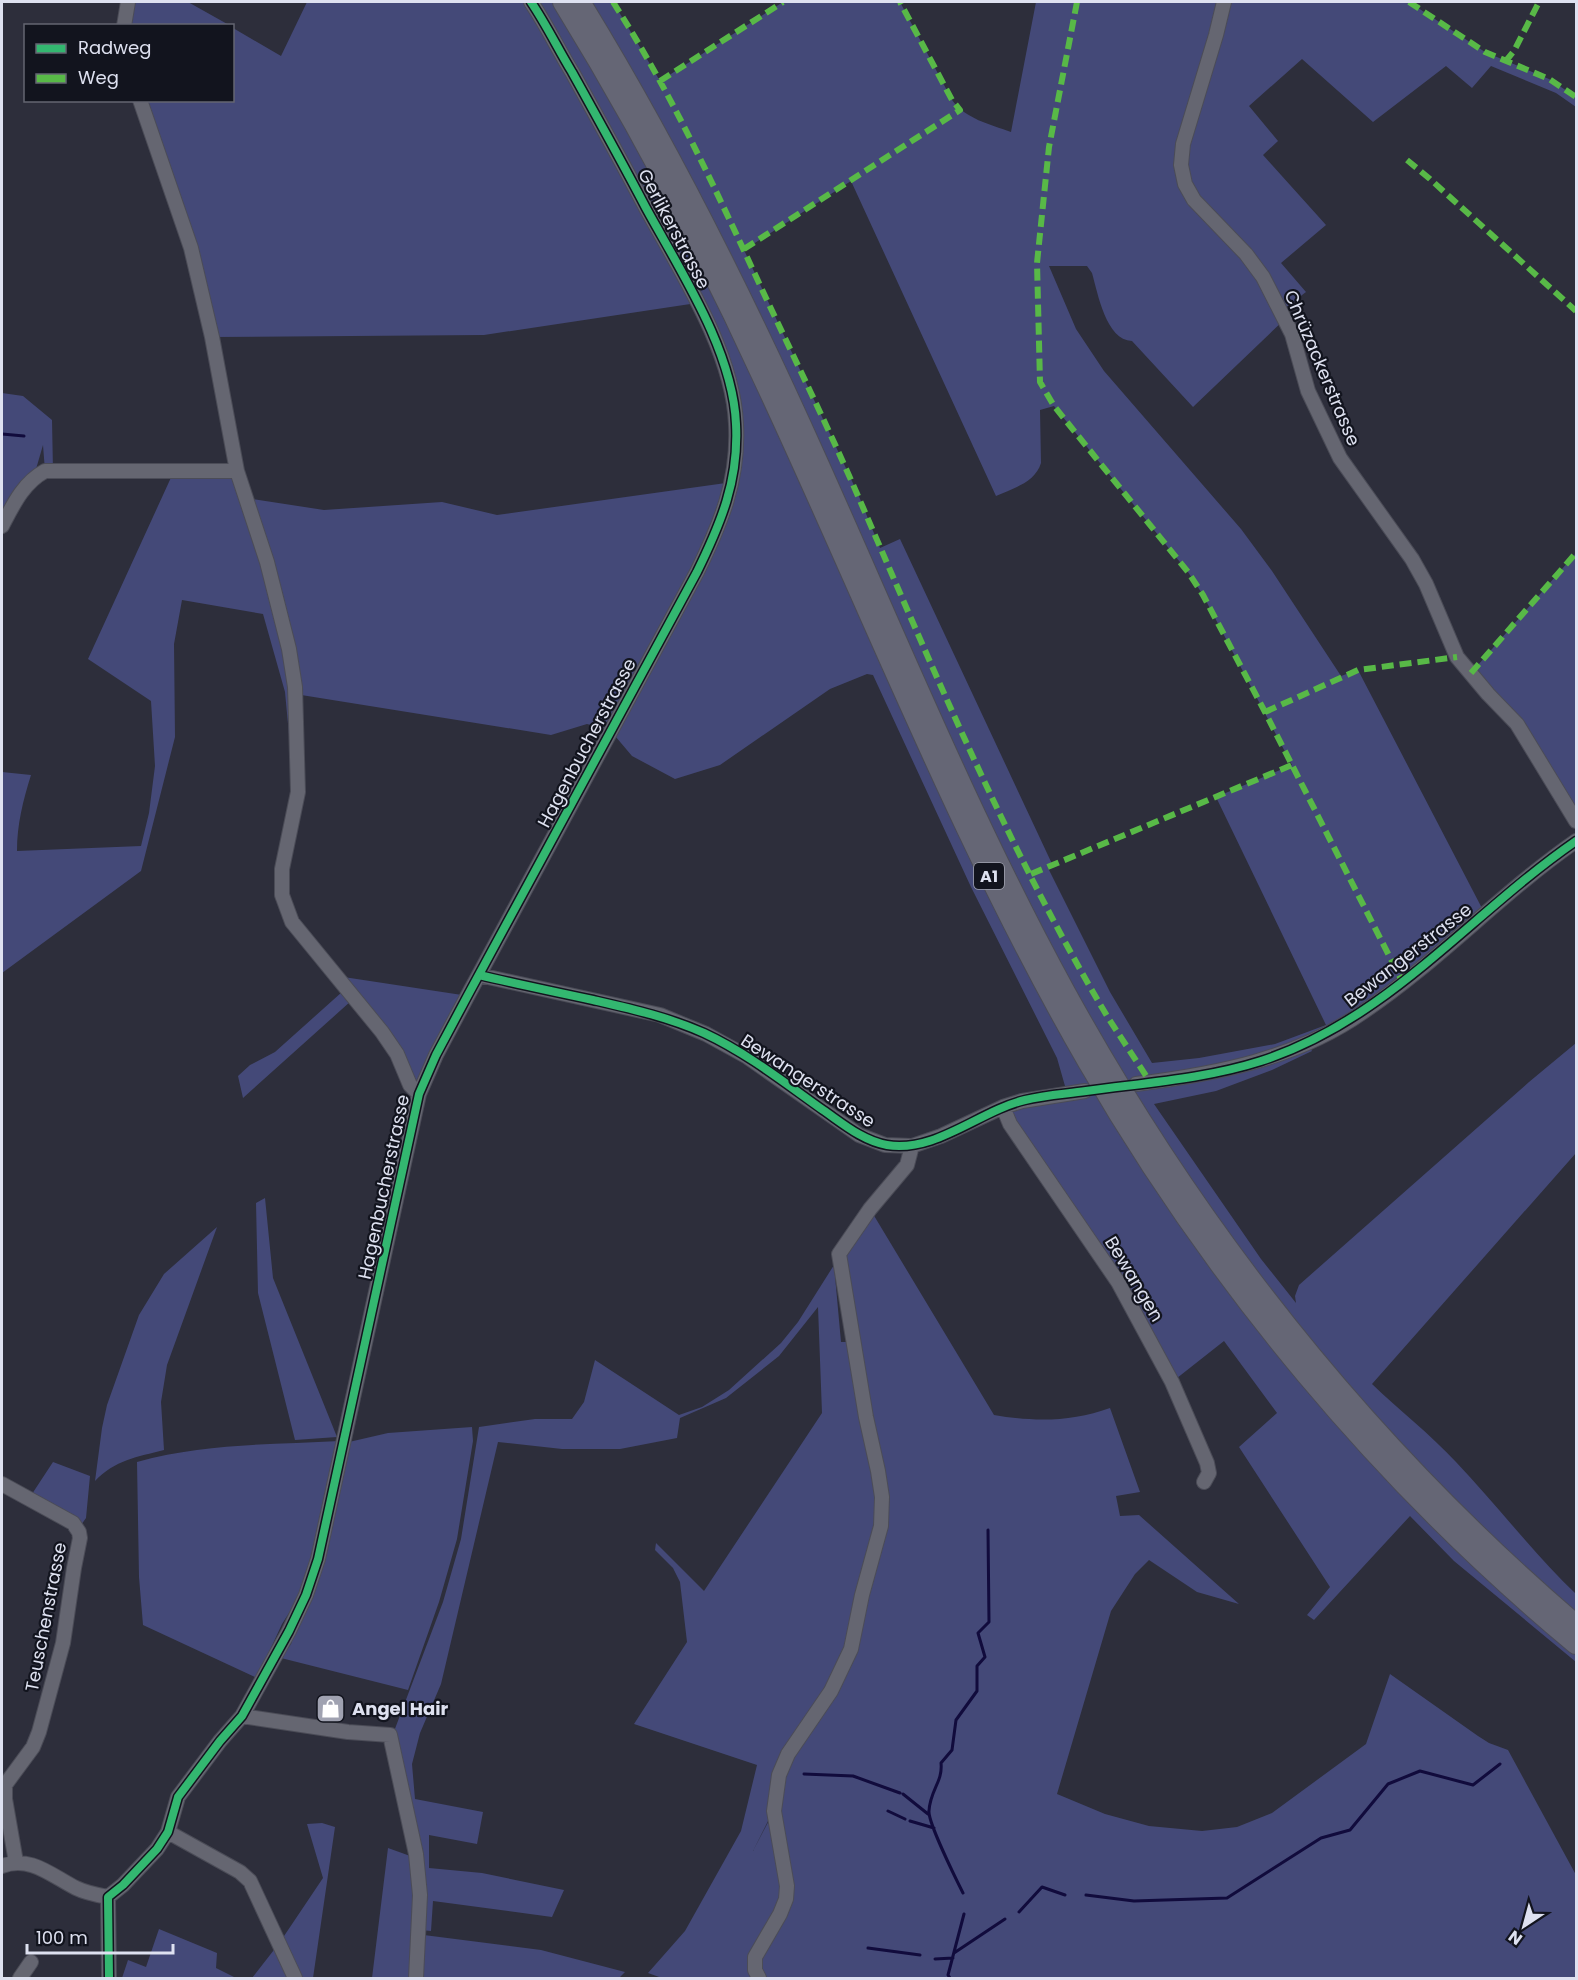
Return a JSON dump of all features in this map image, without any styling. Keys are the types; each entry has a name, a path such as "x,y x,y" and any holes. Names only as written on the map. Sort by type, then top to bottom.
{"highway":[{"name":"A1","path":"563,2 632,120 715,276 976,848 1048,992 1127,1128 1215,1258 1322,1393 1438,1518 1494,1572 1576,1644"},
{"name":"A1","path":"580,2 669,157 727,268 796,414 913,678 990,843 1062,987 1142,1124 1231,1254 1332,1382 1437,1497 1576,1625"}],"street":[{"path":"124,24 128,2"},
{"name":"Gerlikerstrasse","path":"531,2 616,152 697,303 723,357 732,390 736,423 736,454 731,487"},
{"name":"Chrüzackerstrasse","path":"1224,2 1183,144 1181,165 1185,184 1194,200 1246,254 1263,277 1292,334 1308,392 1340,458 1412,560 1426,584 1457,657 1488,694 1517,723 1576,821"},
{"path":"141,102 191,248 212,338 237,471 267,562 289,650 295,687 298,792 282,869 282,895 292,922 381,1032 397,1054 410,1085 419,1094"},
{"path":"2,526 19,496 33,478 45,471 237,471"},
{"name":"Hagenbucherstrasse","path":"108,1897 157,1849 168,1832 178,1797 242,1716 289,1631 306,1595 318,1559 419,1094 436,1055 697,572 720,520 731,487"},
{"name":"Bewangerstrasse","path":"1136,1084 1211,1073 1261,1061 1308,1042 1362,1013 1403,983 1543,865 1576,842"},
{"name":"Bewangerstrasse","path":"479,975 660,1015 706,1034 746,1056 859,1135 885,1145 912,1146 940,1137 1003,1107 1049,1095 1086,1091"},
{"name":"Bewangen","path":"1003,1107 1010,1124 1118,1282 1140,1322 1172,1382 1207,1463 1209,1473 1204,1482"},
{"path":"759,1978 755,1970 755,1957 786,1899 787,1886 774,1811 779,1775 788,1754 831,1691 851,1649 862,1595 881,1526 882,1497 878,1471 866,1417 839,1254 870,1209 907,1165 912,1146"},
{"name":"Teuschenstrasse","path":"2,1484 69,1520 76,1527 80,1538 63,1643 39,1732 33,1747 3,1785 16,1862"},
{"path":"242,1716 348,1732 390,1735 416,1854 420,1895 416,1978"},
{"path":"168,1832 240,1872 250,1881 295,1978"},
{"path":"2,1866 16,1862 33,1865 79,1890 108,1897 109,1978"},
{"path":"20,1978 30,1962"}],"shaded area":[{"path":"128,2 188,2 227,24 124,24"},
{"path":"307,2 613,2 660,81 783,2 900,2 952,100 971,116 1011,132 1036,2 1409,2 1485,52 1549,79 1576,97 1576,107 1556,93 1491,66 1472,88 1446,66 1373,122 1302,59 1249,106 1278,141 1263,155 1326,225 1281,263 1306,292 1281,311 1285,319 1193,407 1132,341 1123,339 1116,333 1104,314 1092,273 1087,266 1049,266 1076,329 1104,371 1241,529 1272,571 1341,676 1358,670 1485,914 1403,983 1308,1043 1312,1051 1272,1070 1216,1091 1154,1104 1261,1259 1296,1303 1295,1296 1299,1285 1576,1043 1576,1153 1372,1384 1446,1452 1576,1594 1576,1662 1454,1561 1410,1516 1314,1620 1307,1615 1330,1587 1239,1447 1277,1413 1224,1341 1172,1382 1003,1107 1067,1093 1057,1058 971,887 873,675 867,674 830,689 720,765 675,779 632,756 610,730 587,724 551,735 295,694 291,689 293,777 285,692 263,614 182,600 174,644 175,737 141,871 2,973 2,772 31,775 21,813 17,851 141,846 149,813 155,766 151,701 88,659 174,471 237,471 245,498 324,510 442,502 497,515 733,482 732,390 697,303 484,335 212,337 140,102 234,102 234,29 281,56","holes":["851,181 996,496 1023,484 1034,475 1041,463 1040,410 1054,406 1188,572 1203,595 1292,765 1216,797 1326,1025 1275,1044 1199,1058 1152,1063 1110,992 1048,868 1053,866 900,539 880,548 858,494 744,250"]},
{"path":"2,393 23,396 52,420 53,471 45,471 43,445 34,476 2,520"},
{"path":"1576,553 1576,821 1517,724 1471,673"},
{"path":"337,976 462,995 419,1081 413,1083"},
{"path":"342,992 351,1001 243,1098 238,1076 250,1065 275,1052"},
{"path":"265,1198 273,1278 337,1437 295,1440 258,1293 256,1203"},
{"path":"870,1209 994,1415 1024,1419 1053,1419 1081,1416 1110,1408 1140,1492 1116,1496 1120,1516 1139,1515 1239,1604 1197,1592 1149,1560 1135,1574 1111,1611 1057,1794 1105,1814 1149,1826 1202,1831 1237,1827 1272,1813 1366,1744 1390,1674 1478,1736 1508,1750 1576,1875 1576,1978 662,1978 648,1973 685,1931 741,1831 757,1765 634,1724 687,1642 680,1582 673,1568 655,1550 656,1543 704,1591 822,1413 818,1307 779,1356 726,1398 680,1418 677,1438 620,1449 562,1449 498,1442 441,1684 420,1733 412,1764 415,1799 483,1812 477,1844 429,1835 429,1868 482,1873 564,1890 552,1917 433,1901 431,1931 421,1930 416,1860 404,1791 392,1746 393,1734 443,1602 461,1539 479,1427 535,1419 572,1419 584,1402 595,1360 679,1415 702,1407 729,1390 781,1343 798,1322 834,1265 841,1342 848,1342 854,1374 861,1374 839,1254","holes":["806,1723 808,1726 788,1754 779,1775 774,1811 753,1851 772,1813 778,1773 787,1747"]},
{"path":"217,1227 167,1365 161,1402 164,1450 136,1457 110,1468 95,1481 107,1405 139,1315 164,1274"},
{"path":"472,1427 473,1441 457,1539 439,1602 408,1690 281,1658 291,1644 299,1619 349,1442 388,1433"},
{"path":"340,1441 313,1557 301,1594 282,1624 257,1678 143,1625 139,1577 137,1462 213,1448"},
{"path":"53,1462 90,1476 86,1518 81,1525 30,1497"},
{"path":"322,1823 335,1827 313,1978 299,1978 282,1939 323,1878 307,1824"},
{"path":"388,1848 413,1857 416,1934 541,1950 625,1972 619,1978 372,1978"},
{"path":"159,1929 217,1953 216,1968 236,1978 122,1978 128,1960 146,1967"},
{"path":"277,1946 292,1978 252,1978"}],"waterway":[{"path":"2,434 24,436"},
{"path":"963,1893 937,1838 929,1811 940,1776 941,1763 952,1750 956,1720 977,1691 977,1666 985,1657 978,1633 989,1622 988,1530"},
{"path":"1086,1895 1134,1901 1227,1898 1321,1838 1350,1830 1388,1784 1420,1771 1473,1785 1500,1764"},
{"path":"804,1774 853,1776 900,1793"},
{"path":"903,1794 928,1814"},
{"path":"888,1811 905,1819"},
{"path":"910,1821 934,1828"},
{"path":"1019,1912 1042,1887 1065,1895"},
{"path":"950,1978 948,1975 964,1914"},
{"path":"954,1953 1005,1919"},
{"path":"868,1948 920,1955"},
{"path":"935,1959 953,1958"}],"marked path":[{"path":"613,2 656,73 713,184 836,446 974,760 1037,890 1107,1016 1150,1082"},
{"path":"660,81 783,2"},
{"path":"744,249 960,110 952,100 900,2"},
{"path":"1077,2 1049,147 1037,263 1040,382 1054,406 1188,572 1203,595 1403,983"},
{"path":"1409,2 1485,52 1549,79 1576,97"},
{"path":"1505,62 1514,51 1539,2"},
{"path":"1407,160 1576,311"},
{"path":"1471,673 1576,553"},
{"path":"1265,712 1358,670 1457,657"},
{"path":"1031,874 1292,765"}],"cycle path":[{"path":"109,1978 108,1897 123,1885 157,1849 168,1832 178,1797 242,1716 289,1631 306,1595 318,1559 419,1094 436,1055 697,572 721,518 731,483 736,444 733,396 726,368 715,340 689,285 531,2"},
{"path":"479,975 622,1007 690,1027 751,1059 861,1136 878,1143 905,1146 940,1137 1008,1105 1025,1100 1218,1072 1261,1061 1307,1043 1349,1020 1389,993 1500,900 1576,841"}],"place":[{"name":"Angel Hair","path":"331,1709"}]}
